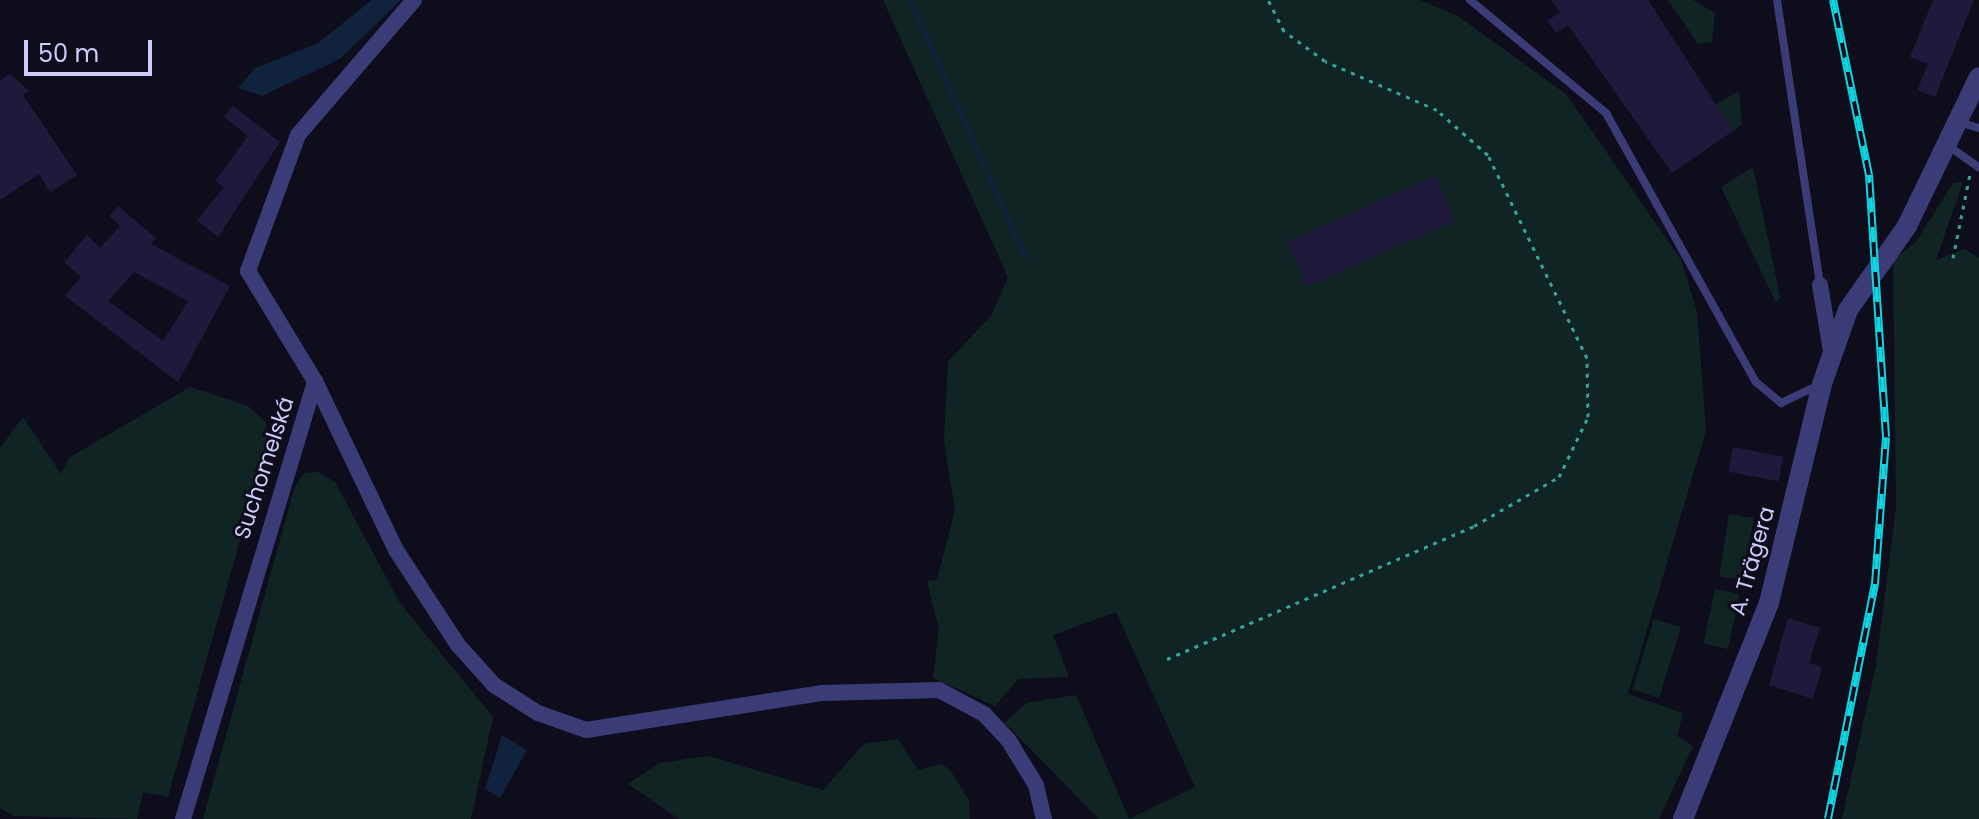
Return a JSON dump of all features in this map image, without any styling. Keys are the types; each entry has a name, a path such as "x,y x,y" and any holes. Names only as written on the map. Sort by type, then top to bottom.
{"street":[{"name":"Suchomelská","path":"183,819 315,381 248,271 298,135 414,0"},
{"name":"A. Trägera","path":"1683,819 1769,603 1831,351 1848,310 1907,226 1979,77"},
{"path":"1820,285 1831,351"},
{"path":"315,381 396,550 458,645 494,685 538,713 586,730 821,693 939,690 984,714 1009,741 1036,785 1044,819"}],"lane":[{"path":"1470,0 1606,113 1756,382 1781,403 1822,384"},
{"path":"1777,0 1820,285"},
{"path":"1958,122 1979,128"},
{"path":"1947,145 1975,165"}],"path":[{"path":"1167,659 1523,498 1559,477 1588,417 1587,358 1488,155 1437,110 1325,61 1284,31 1268,0"},
{"path":"1953,258 1975,165"}],"green space":[{"path":"883,0 1420,0 1458,16 1567,95 1681,260 1697,312 1706,431 1628,694 1683,713 1677,736 1693,746 1659,819 1129,819 1195,787 1116,612 1053,635 1069,677 1018,679 995,706 933,678 939,629 927,581 937,580 955,509 944,441 948,361 991,316 1008,277"},
{"path":"1668,0 1693,0 1715,13 1712,42 1698,44"},
{"path":"1739,91 1742,125 1733,131 1714,105"},
{"path":"1753,167 1780,297 1776,303 1721,187"},
{"path":"1963,182 1936,260 1964,249 1979,258 1979,819 1842,819 1876,665 1896,507 1893,260 1916,242 1953,183"},
{"path":"190,387 248,406 266,422 267,444 168,797 143,792 137,819 14,816 0,808 0,448 23,417 61,474 70,457"},
{"path":"318,472 335,482 400,603 493,717 471,819 203,819 294,489 304,473"},
{"path":"1729,514 1754,518 1744,580 1719,576"},
{"path":"1715,589 1739,594 1728,649 1703,644"},
{"path":"1654,619 1681,627 1659,698 1632,690"},
{"path":"1076,695 1129,819 1099,819 1005,723 1026,703"},
{"path":"898,739 918,770 941,764 950,770 969,800 970,819 679,819 628,784 659,763 709,756 823,790 864,744"}],"water":[{"path":"372,0 401,0 340,59 262,96 238,88 255,68 318,43"},
{"path":"502,735 527,750 500,798 485,789"}],"building":[{"path":"1551,0 1648,0 1733,131 1672,173 1568,25 1556,33 1547,21 1560,12"},
{"path":"1933,0 1974,0 1935,97 1917,90 1928,64 1910,57"},
{"path":"10,74 29,91 23,95 77,175 50,192 39,174 0,200 0,81"},
{"path":"233,106 280,142 218,237 197,220 224,187 215,181 248,136 224,117"},
{"path":"1435,176 1455,221 1307,287 1287,242"},
{"path":"118,206 156,238 151,244 230,286 178,382 65,296 81,277 64,262 87,235 100,248 120,226 109,216","holes":["134,272 188,301 163,341 108,301"]},
{"path":"1733,447 1783,457 1778,481 1728,472"},
{"path":"1788,618 1820,628 1809,663 1822,667 1813,699 1769,685"}],"waterway":[{"path":"910,0 1024,255"}],"railway":[{"path":"1828,819 1875,584 1886,437 1869,175 1833,0"}]}
